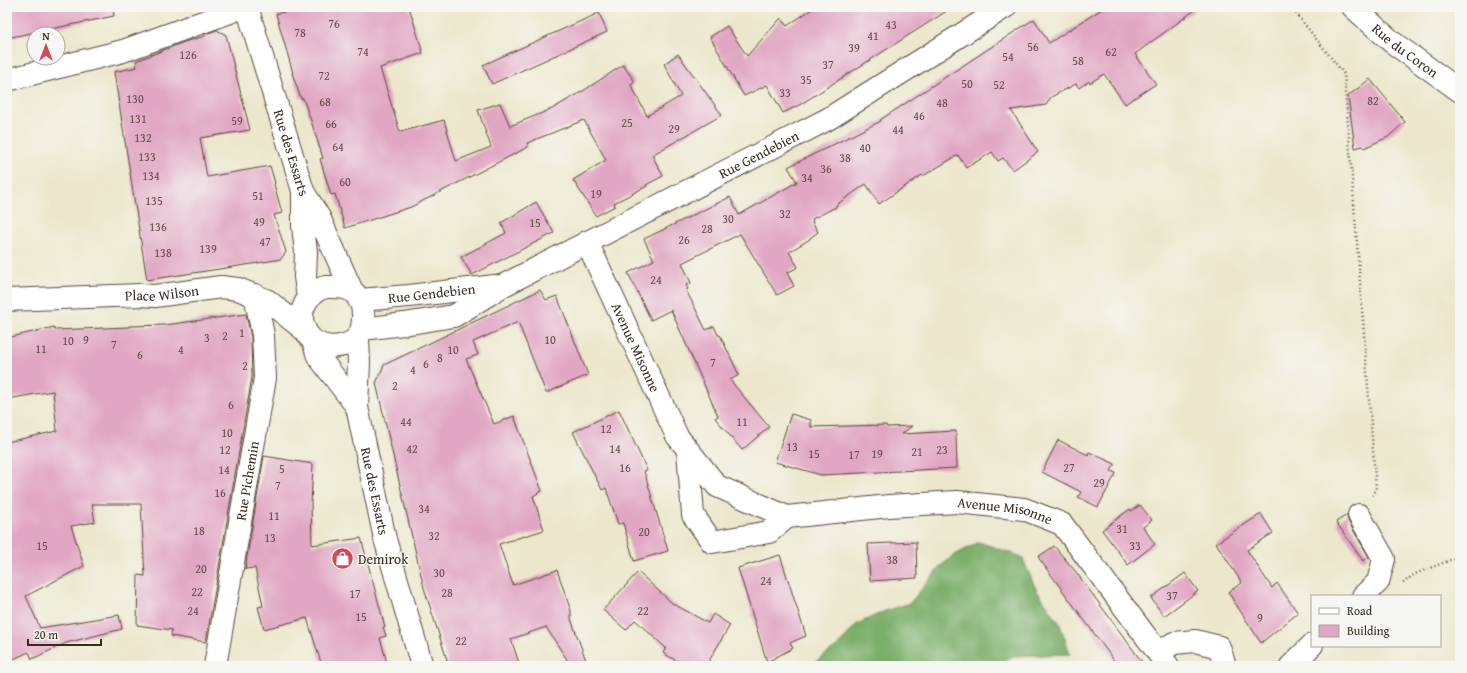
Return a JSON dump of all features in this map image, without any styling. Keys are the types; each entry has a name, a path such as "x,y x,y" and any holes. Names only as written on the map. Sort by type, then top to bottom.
{"street":[{"path":"7,80 123,51 244,7"},
{"name":"Rue des Essarts","path":"247,7 303,191 319,217 355,295"},
{"name":"Rue Gendebien","path":"360,333 454,316 504,285 828,119 1005,7"},
{"name":"Rue du Coron","path":"1353,7 1392,42 1460,91"},
{"path":"303,191 303,226 306,252 305,277 308,297 303,311 308,335 320,346 328,348 348,344 360,333 364,320 363,310 355,295 337,287 325,287 317,290 308,297"},
{"name":"Avenue Misonne","path":"587,242 676,436 717,486 787,517 888,506 957,502 1024,510 1062,524 1163,660 1174,643 1195,641 1219,647 1225,666"},
{"name":"Rue Gendebien","path":"355,295 409,296 504,285"},
{"name":"Place Wilson","path":"7,300 140,295 155,296 221,287 238,289 268,301 308,335"},
{"name":"Rue Pichemin","path":"215,666 265,378 263,335 255,295"},
{"name":"Rue des Essarts","path":"360,333 357,407 385,539 422,666"},
{"name":"Rue des Essarts","path":"308,335 318,356 357,407"},
{"path":"688,451 693,515 712,542 769,532 787,517"},
{"path":"1359,515 1384,559 1378,582 1364,595"},
{"path":"1291,666 1311,646"}],"path":[{"path":"1291,7 1344,74 1376,490 1359,515"},
{"path":"1399,586 1415,574 1460,556"}],"green space":[{"path":"979,542 1022,557 1036,589 1060,624 1070,654 1014,656 991,666 809,666 838,646 857,624 885,611 910,603 941,566 953,556"}],"building":[{"path":"7,7 113,7 114,16 65,26 26,26 26,34 7,38"},
{"path":"302,7 409,7 423,53 380,68 400,132 444,120 456,161 491,147 478,110 500,103 510,126 552,109 623,65 635,82 631,85 647,116 681,96 664,64 678,54 722,115 652,155 663,176 614,203 615,206 596,216 573,180 606,160 584,120 527,143 528,147 411,207 345,228 335,194 331,195 320,159 323,158 303,98 301,99 292,73 276,14"},
{"path":"815,7 953,7 801,104 783,113 767,85 744,96 710,37 727,26 747,56 781,18 787,26"},
{"path":"1105,7 1199,7 1135,54 1156,84 1125,104 1104,74 1090,83 1089,81 1079,88 1076,84 1051,97 1046,105 1011,110 1038,152 1013,170 1003,158 998,161 992,152 966,168 958,155 923,176 922,175 879,204 866,184 836,205 836,207 812,219 812,222 818,232 810,239 789,252 798,267 787,273 794,286 777,295 740,234 682,263 691,283 686,285 688,289 686,290 706,330 714,326 718,335 720,335 739,375 730,380 769,427 742,450 715,418 718,416 671,310 651,320 628,273 654,260 644,239 730,197 739,215 797,182 788,167 881,121 880,120 1034,19 1049,43"},
{"path":"599,13 607,32 492,84 483,65"},
{"path":"217,30 226,35 250,130 200,138 207,177 270,166 282,213 274,215 286,252 281,259 147,280 114,72 137,67 136,61 184,42 205,36 205,34"},
{"path":"1370,79 1405,122 1388,137 1364,148 1363,146 1355,148 1348,96"},
{"path":"536,202 554,233 472,275 461,257 506,233 501,223"},
{"path":"540,290 546,300 557,296 588,375 546,393 518,322 473,342 478,355 466,359 494,424 514,416 542,491 533,496 544,530 499,544 513,585 557,570 571,611 571,619 588,666 571,666 546,627 511,639 520,666 449,666 424,588 376,383 384,365"},
{"path":"246,314 251,337 252,377 206,642 171,636 172,630 137,625 138,575 145,576 141,504 92,504 95,522 71,526 84,566 26,596 40,628 119,615 122,629 66,643 32,659 29,652 7,662 7,442 57,431 53,391 7,399 7,338 54,327 55,330 165,325"},
{"path":"619,410 647,470 644,471 668,551 634,561 623,523 618,524 606,488 602,490 573,432"},
{"path":"791,414 811,420 811,427 886,425 887,427 912,426 902,434 956,431 957,468 821,475 775,462"},
{"path":"1058,440 1088,455 1089,452 1115,464 1111,471 1116,473 1098,507 1078,497 1081,492 1042,472"},
{"path":"264,456 313,464 311,504 312,545 361,538 385,627 383,627 386,636 380,638 388,666 322,666 307,618 264,629 258,607 263,606 255,568 245,569"},
{"path":"1140,505 1152,520 1143,527 1155,544 1128,565 1102,530 1130,509 1131,511"},
{"path":"1261,514 1273,533 1247,550 1272,588 1277,583 1298,613 1261,643 1228,592 1242,583 1216,543"},
{"path":"1347,515 1348,521 1369,557 1363,561 1336,522"},
{"path":"916,542 917,578 870,581 868,544"},
{"path":"1054,546 1076,572 1145,666 1118,666 1038,557"},
{"path":"780,555 806,636 790,643 793,648 767,662 738,568"},
{"path":"638,572 672,603 708,623 713,614 730,625 706,666 685,666 663,653 666,648 635,620 626,630 603,610"},
{"path":"1185,573 1198,591 1164,616 1151,598"}],"place":[{"name":"Demirok","path":"342,559"}]}
